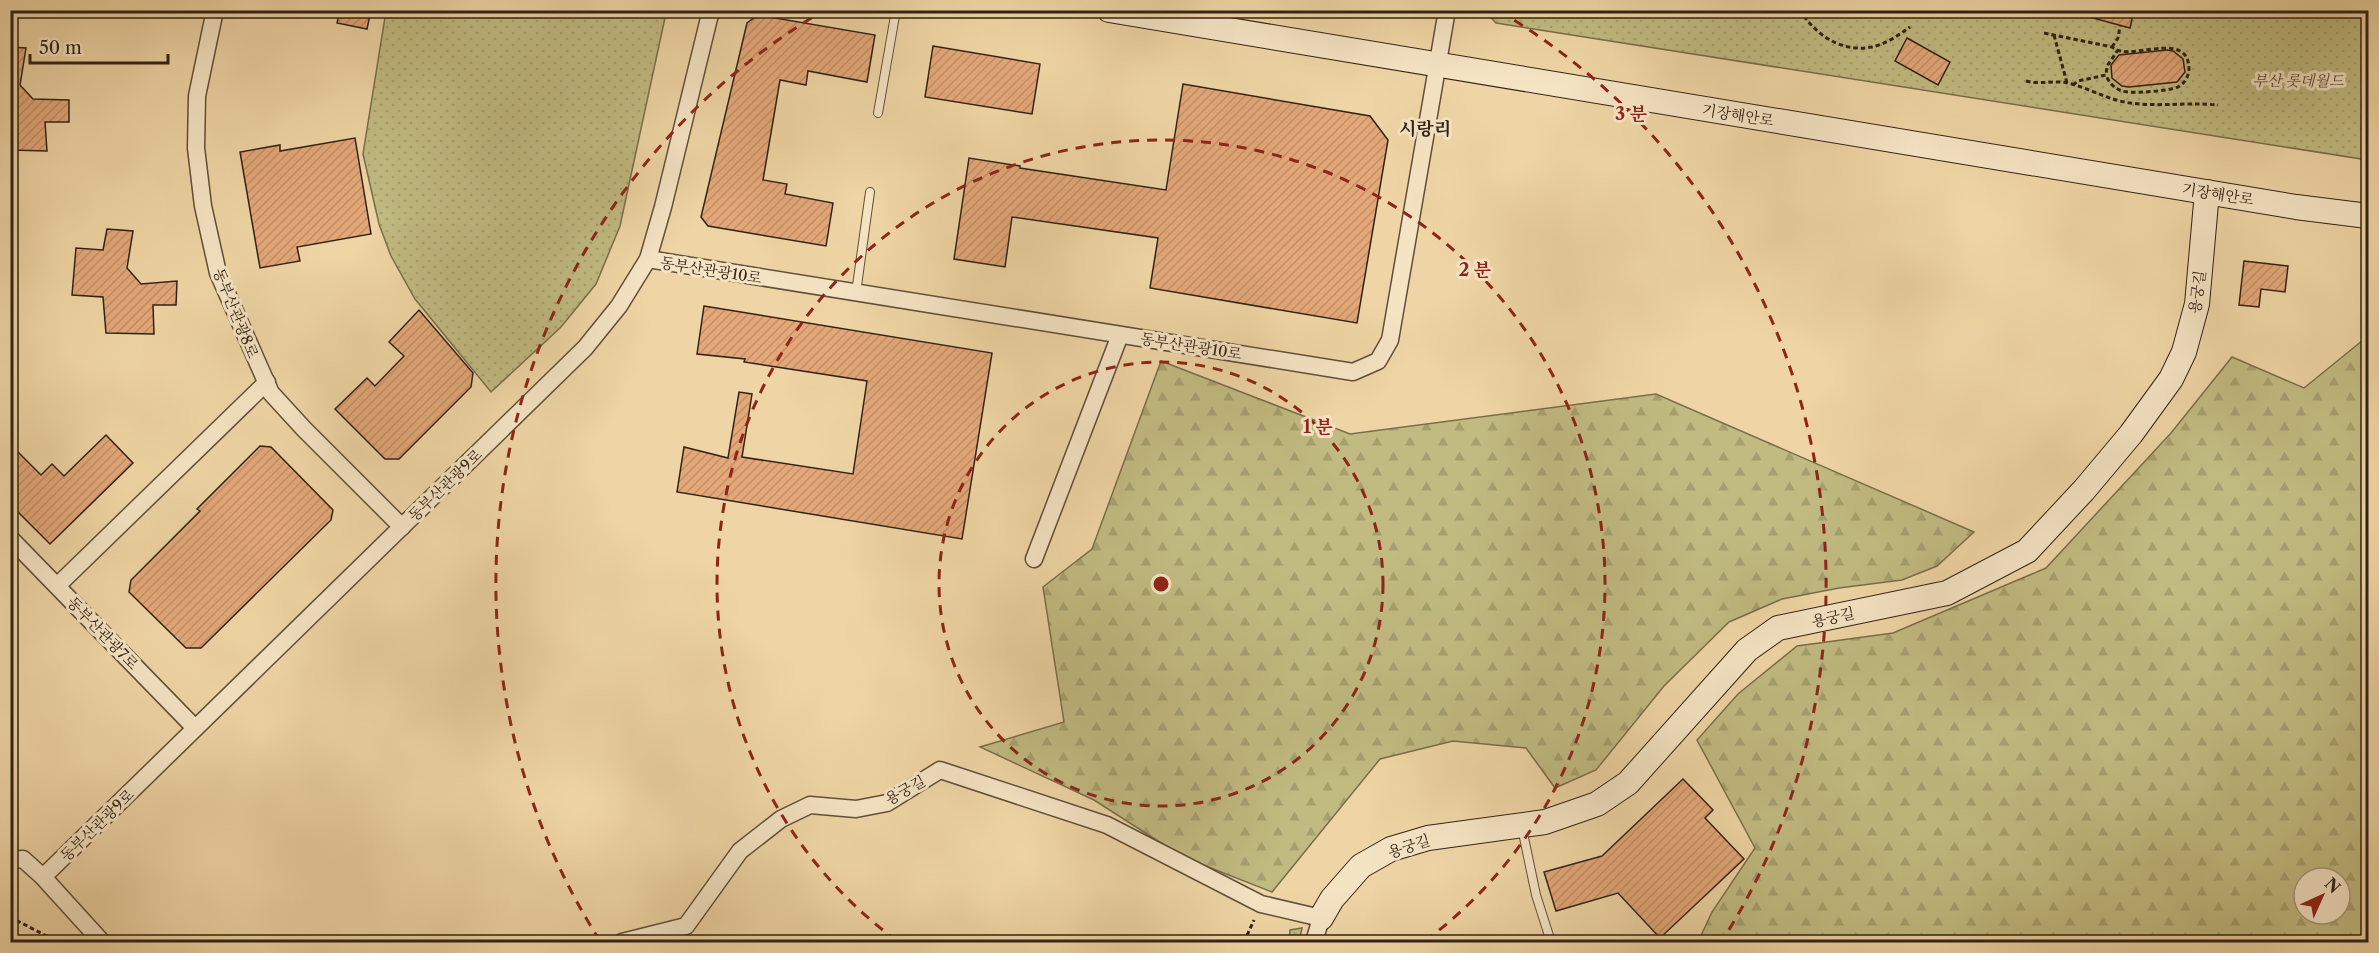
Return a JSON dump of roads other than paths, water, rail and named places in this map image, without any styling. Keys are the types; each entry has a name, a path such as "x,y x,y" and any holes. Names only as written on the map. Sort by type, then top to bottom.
{"main road":[{"name":"기장해안로","path":"1109,10 2206,192 2368,216"},
{"name":"용궁길","path":"1320,918 1332,899 1360,867 1391,849 1428,838 1545,822 1597,804 1628,783 1747,650 1778,628 1947,593 2027,551 2084,490 2131,434 2171,379 2184,352 2197,304 2206,192"}],"street":[{"name":"동부산관광8로","path":"215,10 197,96 196,148 203,206 218,273 272,393 304,429 402,527"},
{"name":"동부산관광9로","path":"43,878 585,348 619,306 648,259 711,10"},
{"name":"동부산관광10로","path":"648,259 1353,372 1378,361 1390,340 1447,10"},
{"path":"1034,559 1120,335"},
{"path":"57,586 267,382"},
{"name":"동부산관광7로","path":"10,538 195,729"},
{"name":"용궁길","path":"622,942 686,926 740,851 781,819 810,805 856,809 887,803 940,770 1107,825 1262,904 1320,918 1314,942"},
{"path":"10,860 23,859 102,942"}],"lane":[{"path":"878,113 896,10"},
{"path":"856,293 870,192"},
{"path":"1521,825 1536,895 1551,942"}],"district":[{"name":"시랑리","path":"1425,129"}],"park label":[{"name":"부산 롯데월드","path":"2298,80"}]}
